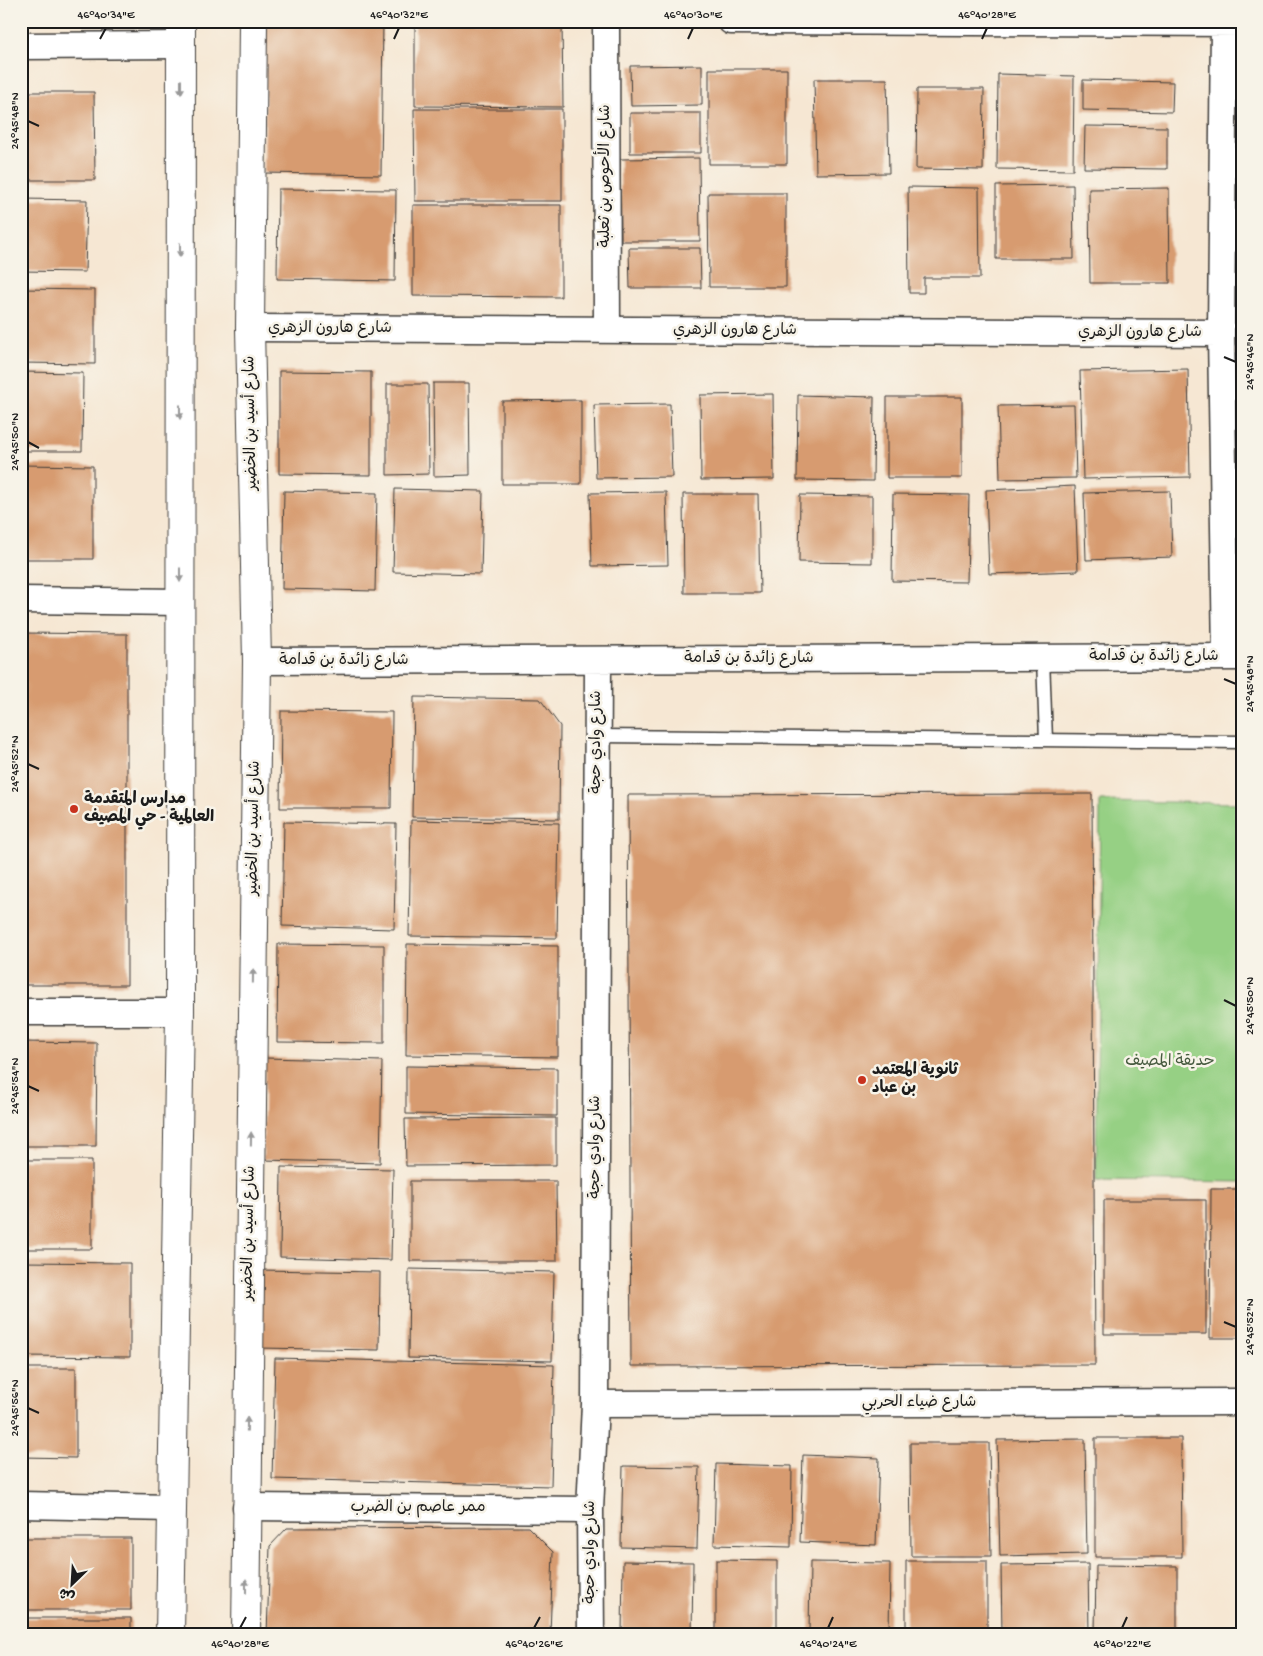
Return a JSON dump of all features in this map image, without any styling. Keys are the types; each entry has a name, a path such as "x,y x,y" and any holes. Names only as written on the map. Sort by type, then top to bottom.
{"street":[{"name":"شارع أسيد بن الخضير","path":"246,1635 257,661 250,328 253,21"},
{"name":"شارع الأحوص بن ثعلبة","path":"606,21 606,330"},
{"path":"731,21 1233,23 1221,333 1234,657"},
{"path":"21,46 181,33 180,1012 170,1635"},
{"name":"شارع هارون الزهري","path":"250,328 1221,333"},
{"path":"21,600 180,602"},
{"name":"شارع زائدة بن قدامة","path":"257,661 1234,657"},
{"name":"شارع وادي حجة","path":"591,1635 590,1510 596,1404 598,660"},
{"path":"21,1012 180,1012"},
{"name":"شارع ضياء الحربي","path":"596,1404 1242,1402"},
{"path":"21,1505 172,1508"},
{"name":"ممر عاصم بن الضرب","path":"246,1507 590,1510"}],"lane":[{"path":"1043,658 1046,740"},
{"path":"598,736 1242,742"}],"green space":[{"name":"حديقة المصيف","path":"1100,801 1242,803 1242,1182 1096,1180"}],"building":[{"path":"266,21 383,21 381,175 264,173"},
{"path":"415,21 562,21 563,107 415,106"},
{"path":"702,65 702,105 631,106 630,66"},
{"path":"709,69 787,69 787,164 709,164"},
{"path":"998,74 1074,76 1073,170 997,169"},
{"path":"814,79 887,79 889,173 816,174"},
{"path":"1083,80 1173,82 1172,112 1083,110"},
{"path":"917,89 984,89 983,170 916,169"},
{"path":"21,92 94,92 95,180 21,180"},
{"path":"414,109 562,109 562,201 415,201"},
{"path":"630,113 701,113 701,153 630,153"},
{"path":"1085,126 1167,127 1167,169 1084,168"},
{"path":"699,158 700,241 621,241 620,159"},
{"path":"1073,185 1074,259 996,259 996,186"},
{"path":"908,187 979,188 980,278 924,278 924,293 909,293"},
{"path":"1169,188 1170,283 1090,283 1089,189"},
{"path":"278,189 396,190 395,281 277,279"},
{"path":"708,193 786,193 786,287 709,287"},
{"path":"21,199 87,200 85,272 21,271"},
{"path":"413,205 561,205 561,297 413,296"},
{"path":"629,248 700,248 701,288 630,288"},
{"path":"21,289 95,290 95,364 21,363"},
{"path":"1188,369 1190,477 1083,479 1080,371"},
{"path":"279,371 371,372 371,475 279,474"},
{"path":"21,372 83,373 82,451 21,451"},
{"path":"433,383 469,383 470,475 434,476"},
{"path":"387,384 428,384 429,474 387,475"},
{"path":"773,394 774,479 701,480 700,395"},
{"path":"798,395 874,397 873,481 797,480"},
{"path":"887,397 962,397 962,478 887,478"},
{"path":"581,400 581,484 502,484 502,401"},
{"path":"670,404 672,477 596,478 594,405"},
{"path":"1074,405 1076,478 1000,479 998,406"},
{"path":"21,465 93,466 93,559 21,559"},
{"path":"1075,486 1078,571 989,574 986,490"},
{"path":"395,489 483,491 481,574 393,572"},
{"path":"284,491 377,493 375,591 282,589"},
{"path":"1170,491 1172,557 1086,560 1084,493"},
{"path":"666,492 668,565 592,566 590,493"},
{"path":"683,494 758,494 760,593 684,593"},
{"path":"893,494 969,495 967,582 892,581"},
{"path":"800,495 872,496 872,563 799,562"},
{"path":"1240,559 1242,559 1242,593 1240,591"},
{"name":"مدارس المتقدمة العالمية - حي المصيف","path":"21,633 127,634 127,985 21,985"},
{"path":"414,697 540,699 560,726 559,819 412,817"},
{"path":"281,711 392,712 391,808 280,808"},
{"name":"ثانوية المعتمد بن عباد","path":"1092,794 1095,1365 631,1366 628,795"},
{"path":"411,820 559,823 557,938 409,936"},
{"path":"284,822 396,824 394,929 282,926"},
{"path":"278,944 384,945 384,1043 277,1042"},
{"path":"407,944 558,946 558,1057 406,1055"},
{"path":"21,1042 97,1043 96,1146 21,1146"},
{"path":"265,1058 382,1061 380,1163 263,1160"},
{"path":"406,1066 557,1068 557,1116 406,1114"},
{"path":"556,1118 556,1165 406,1166 405,1119"},
{"path":"21,1160 92,1160 92,1249 21,1249"},
{"path":"281,1167 393,1169 391,1260 280,1257"},
{"path":"410,1181 556,1181 557,1261 410,1261"},
{"path":"1211,1189 1242,1189 1242,1338 1210,1338"},
{"path":"1104,1200 1206,1200 1206,1334 1104,1334"},
{"path":"21,1262 130,1263 130,1357 21,1356"},
{"path":"409,1269 554,1272 552,1361 408,1358"},
{"path":"259,1270 380,1272 379,1350 258,1348"},
{"path":"275,1358 554,1365 551,1486 272,1479"},
{"path":"21,1368 76,1368 76,1458 21,1457"},
{"path":"1095,1438 1181,1438 1182,1557 1095,1557"},
{"path":"1085,1439 1087,1554 1000,1556 997,1440"},
{"path":"910,1443 989,1443 991,1556 911,1556"},
{"path":"803,1455 879,1458 876,1545 800,1542"},
{"path":"716,1464 792,1466 791,1547 714,1545"},
{"path":"623,1466 699,1467 697,1549 621,1547"},
{"path":"528,1527 553,1552 550,1635 267,1635 270,1546 287,1528"},
{"path":"21,1538 131,1538 131,1610 21,1610"},
{"path":"716,1560 777,1561 777,1635 716,1635"},
{"path":"623,1561 693,1562 692,1635 622,1635"},
{"path":"906,1561 987,1561 987,1635 906,1635"},
{"path":"810,1562 890,1563 889,1635 809,1635"},
{"path":"1088,1564 1089,1635 1002,1635 1001,1565"},
{"path":"1096,1565 1177,1566 1177,1635 1095,1635"},
{"path":"21,1618 131,1618 131,1635 21,1635"}],"place":[{"name":"مدارس المتقدمة العالمية - حي المصيف","path":"74,809"},
{"name":"ثانوية المعتمد بن عباد","path":"862,1080"}]}
